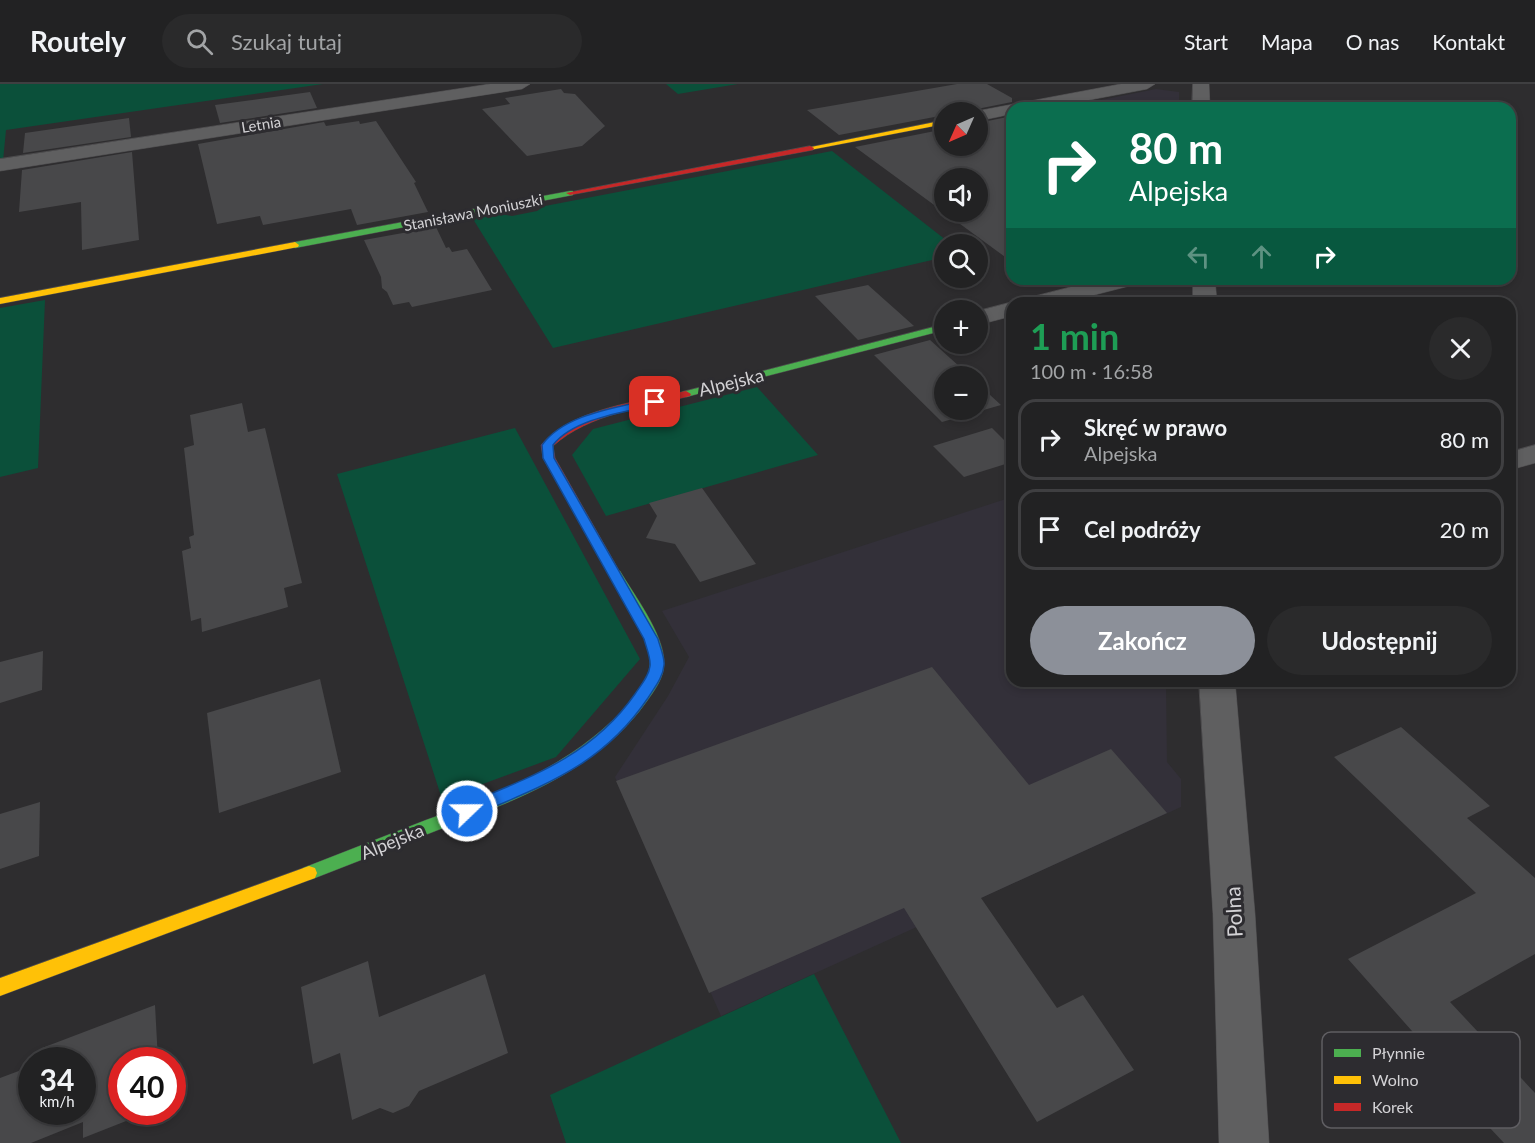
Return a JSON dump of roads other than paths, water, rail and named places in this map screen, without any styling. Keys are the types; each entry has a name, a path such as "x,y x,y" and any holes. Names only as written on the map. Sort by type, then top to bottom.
{"street":[{"name":"Letnia","path":"0,165 522,84"},
{"path":"1052,102 1147,84"},
{"path":"1201,84 1201,102"},
{"path":"988,114 1006,110"},
{"name":"Stanisława Moniuszki","path":"0,301 934,124"},
{"path":"1059,297 1106,285"},
{"path":"988,315 1006,311"},
{"name":"Alpejska","path":"0,987 255,895 509,794 555,774 591,750 633,709 653,679 658,664 651,639 549,458 547,445 555,435 575,422 934,330"},
{"path":"1516,460 1535,453"},
{"name":"Polna","path":"1218,687 1234,914 1244,1143"}]}
